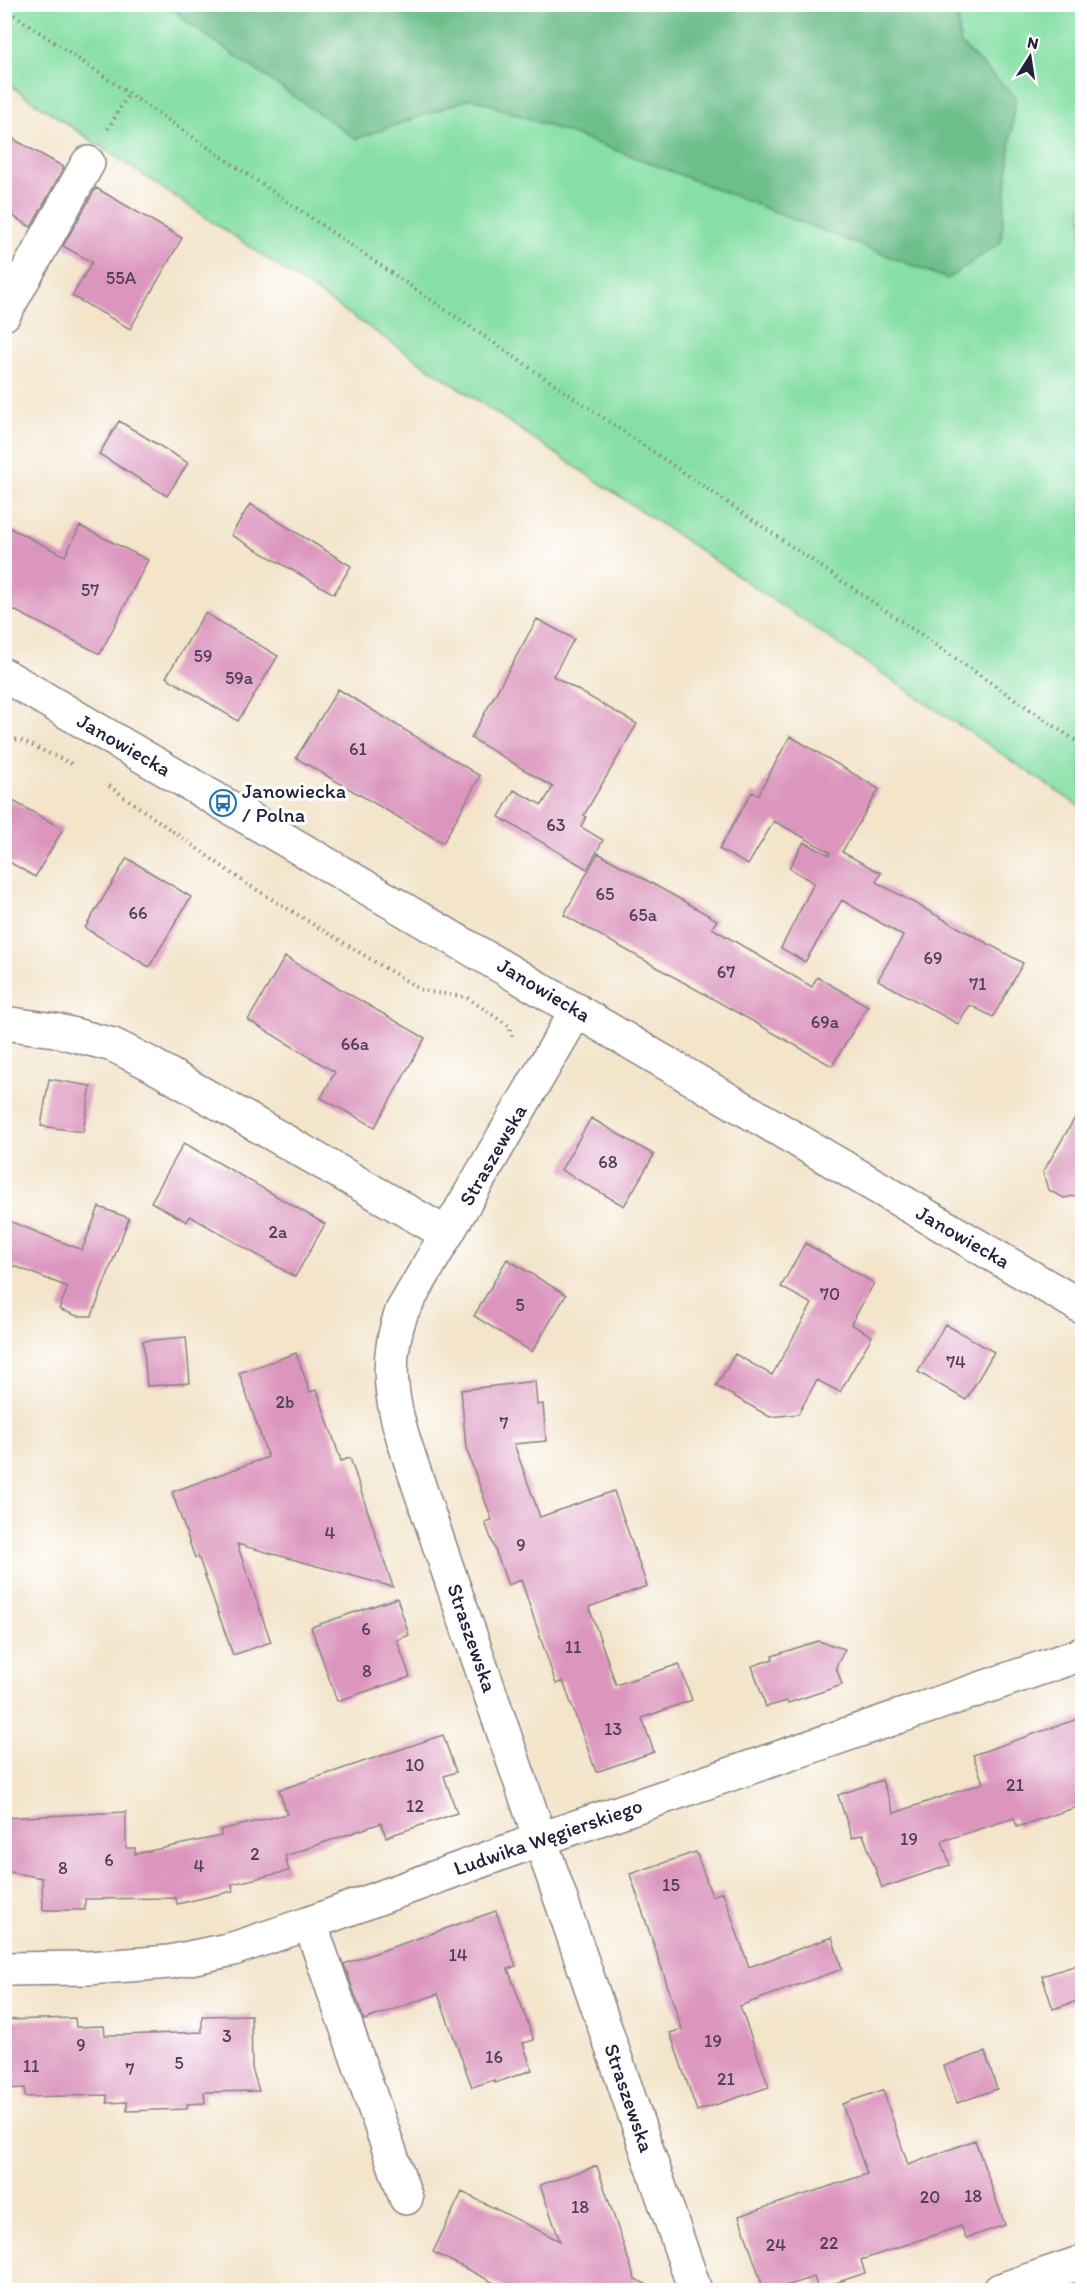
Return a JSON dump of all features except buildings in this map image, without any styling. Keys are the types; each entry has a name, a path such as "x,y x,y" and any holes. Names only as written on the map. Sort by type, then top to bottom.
{"street":[{"path":"4,314 88,163"},
{"name":"Janowiecka","path":"4,675 1083,1307"},
{"name":"Straszewska","path":"577,1010 402,1311 395,1330 390,1368 391,1393 418,1481 694,2290"},
{"path":"4,1023 55,1030 113,1045 147,1062 447,1234"},
{"name":"Ludwika Węgierskiego","path":"4,1969 88,1968 170,1962 233,1949 541,1839 1083,1654"},
{"path":"310,1923 406,2198"},
{"path":"1000,2290 1083,2262"}],"path":[{"path":"4,8 1083,745"}],"green space":[{"path":"4,5 1082,5 1082,808 5,82"},
{"path":"170,5 957,5 960,43 1015,97 1001,242 947,279 637,158 472,98 356,139 188,23"}],"place":[{"name":"Janowiecka / Polna","path":"223,803"}]}
